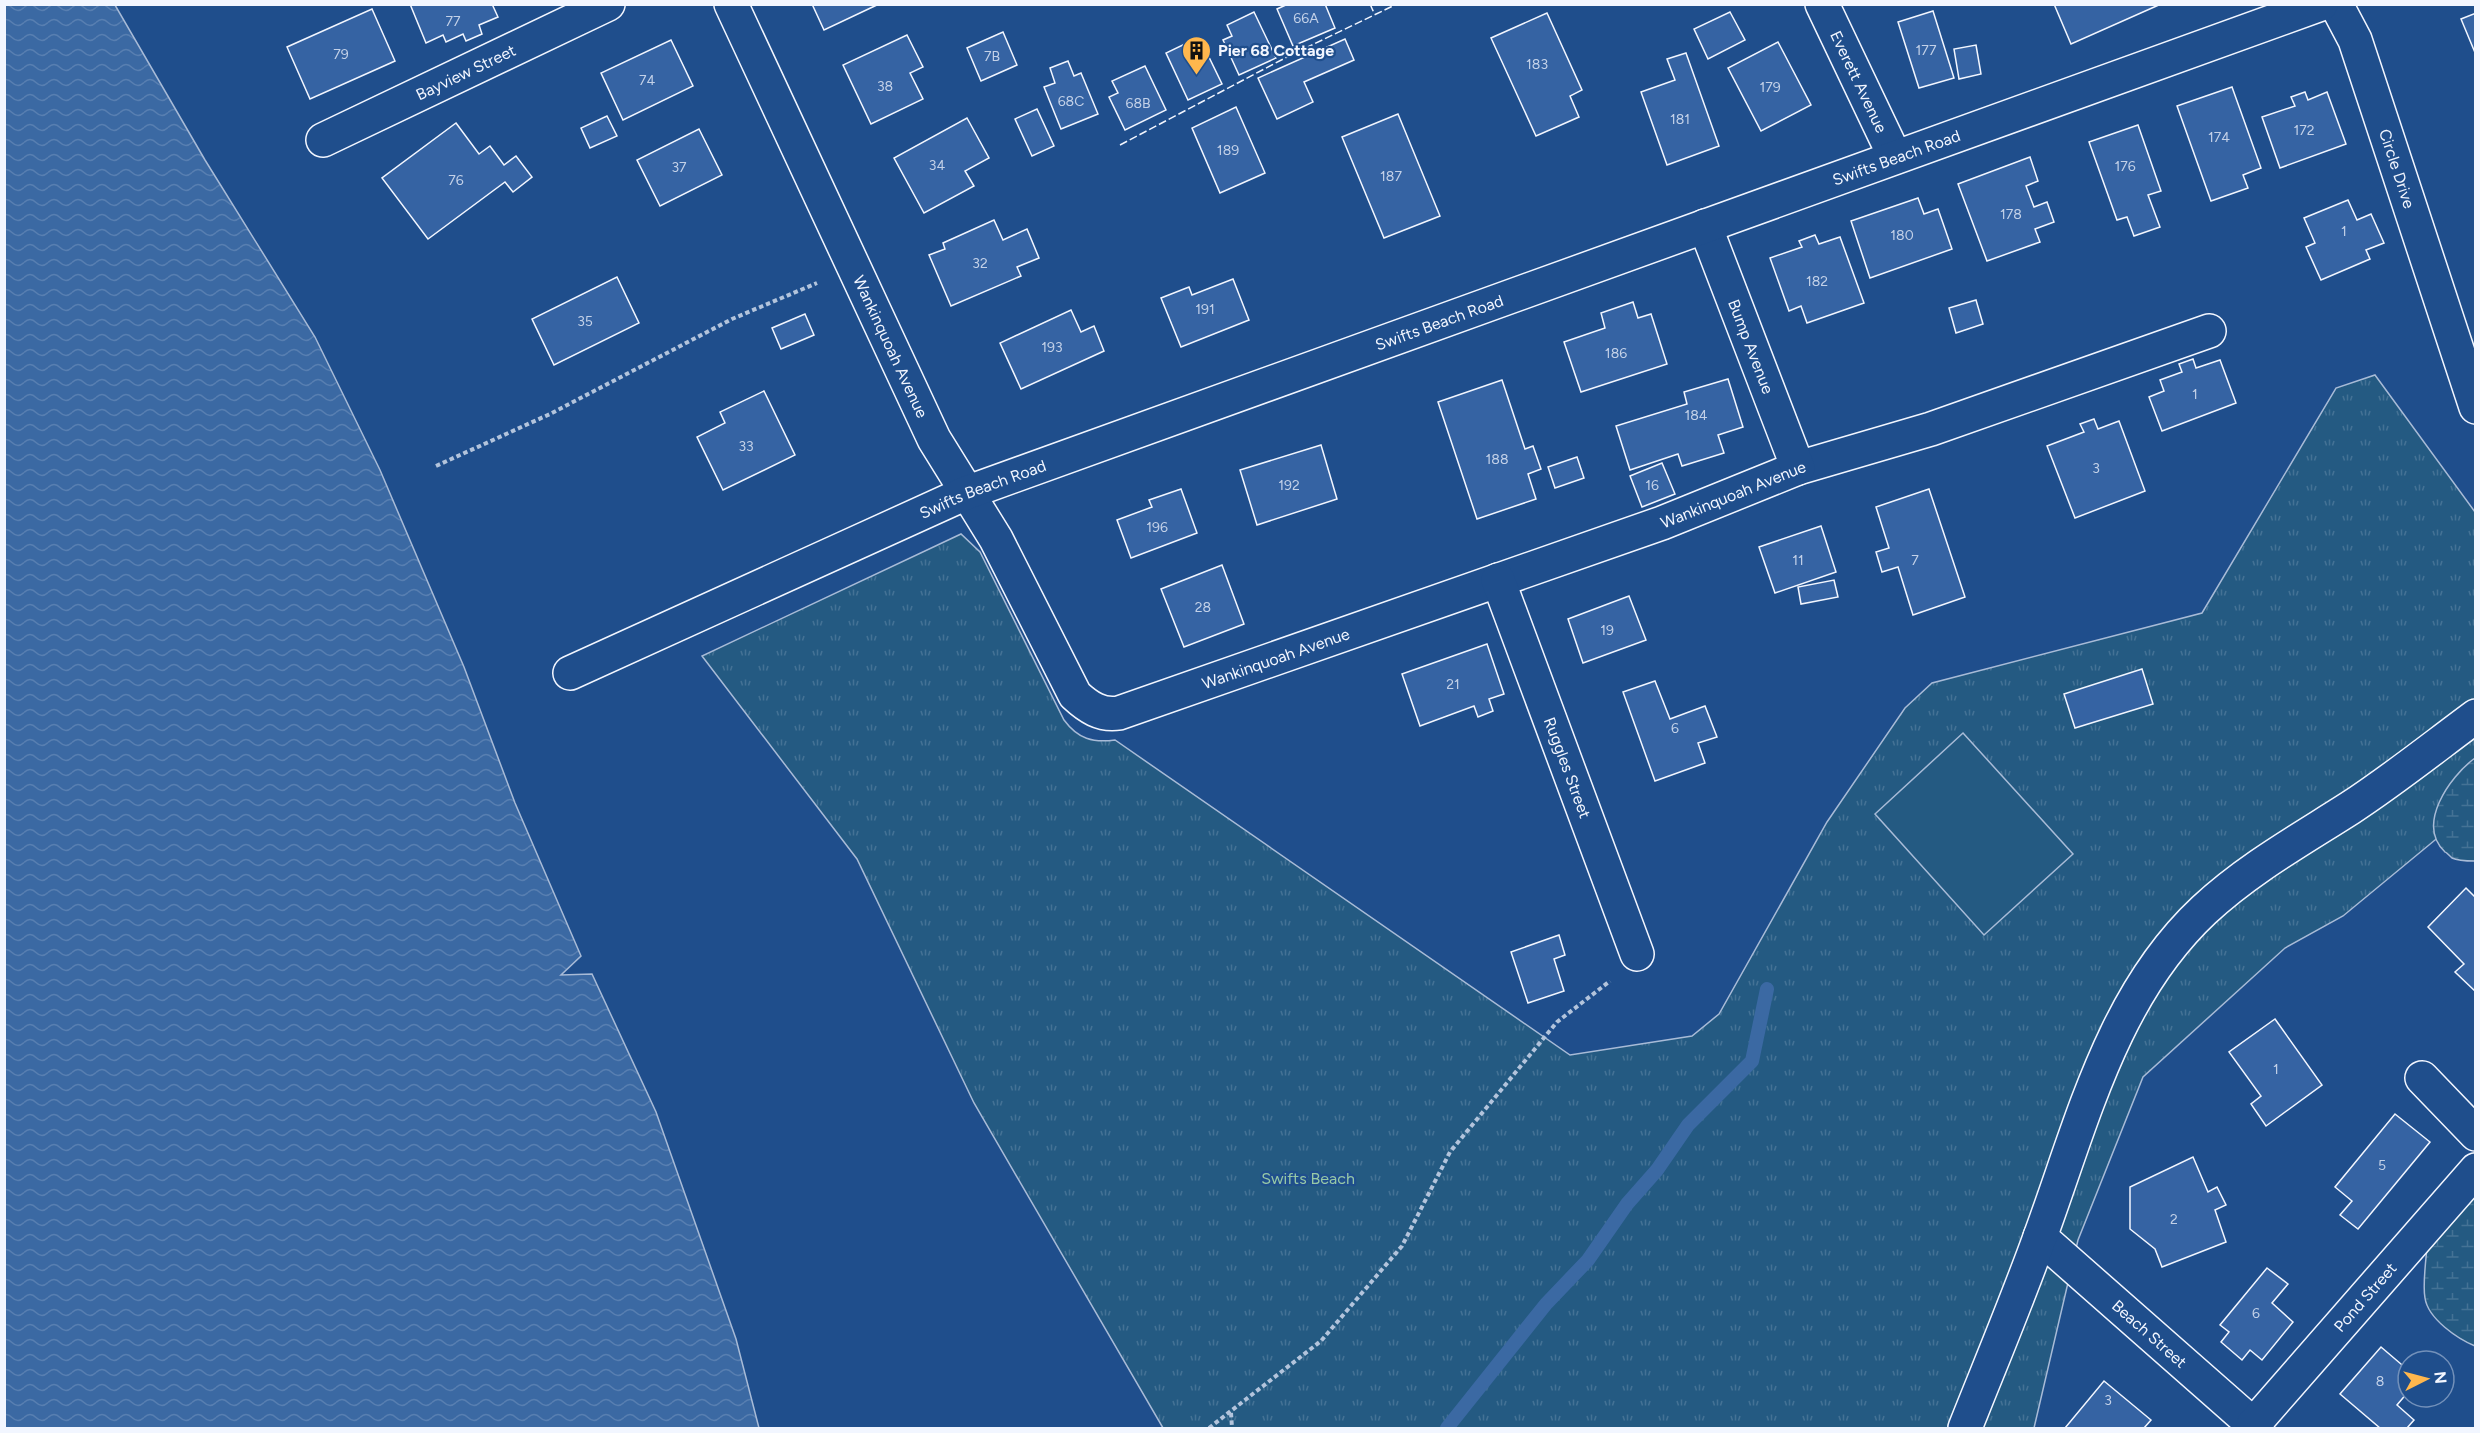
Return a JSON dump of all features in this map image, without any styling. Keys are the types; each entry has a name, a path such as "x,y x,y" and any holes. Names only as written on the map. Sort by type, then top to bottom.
{"street":[{"name":"Bayview Street","path":"323,140 608,4"},
{"name":"Wankinquoah Avenue","path":"731,4 934,439 996,538 1075,695 1085,705 1102,713 1119,713 1662,523 1798,468 1930,429 2209,331"},
{"name":"Everett Avenue","path":"1822,4 1895,157"},
{"name":"Swifts Beach Road","path":"570,673 966,493 2321,4"},
{"name":"Circle Drive","path":"2336,4 2355,40 2464,336 2475,407"},
{"name":"Bump Avenue","path":"1705,226 1798,468"},
{"name":"Ruggles Street","path":"1498,580 1637,954"},
{"path":"1965,1428 2040,1237 2073,1136 2097,1075 2140,990 2170,946 2204,910 2272,856 2359,802 2475,716"},
{"path":"2422,1078 2475,1134"},
{"name":"Pond Street","path":"2255,1427 2475,1170"},
{"name":"Beach Street","path":"2040,1237 2255,1427"}],"path":[{"path":"436,466 550,414 732,319 827,278 852,264"},
{"path":"1209,1428 1321,1341 1402,1246 1450,1152 1557,1022 1605,987 1637,954"},
{"path":"1231,1413 1232,1428"}],"green space":[{"name":"Swifts Beach","path":"2375,375 2475,512 2475,807 2343,916 2285,948 2143,1077 2078,1240 2034,1428 1163,1428 974,1103 857,859 702,656 961,534 980,552 1064,720 1075,732 1093,740 1115,740 1570,1055 1692,1036 1719,1014 1827,822 1905,708 1932,683 2202,613 2336,388"},
{"path":"1963,733 2073,854 1984,935 1875,814"},
{"path":"2475,758 2475,861 2460,860 2452,858 2437,841 2434,829 2435,815 2446,789 2465,766"},
{"path":"2475,1188 2475,1346 2452,1333 2438,1321 2427,1306 2424,1284 2428,1236"}],"water":[{"path":"5,4 115,5 205,160 315,337 380,470 464,667 515,803 581,956 561,975 592,974 656,1112 736,1339 759,1428 5,1428"}],"building":[{"path":"410,4 492,4 498,17 479,25 482,34 466,41 463,34 446,42 443,35 426,43"},
{"path":"812,4 879,4 824,30"},
{"path":"1288,4 1325,4 1335,28 1293,46 1277,9"},
{"path":"2054,4 2161,4 2071,44"},
{"path":"372,9 395,61 310,99 287,47"},
{"path":"1933,11 1954,78 1919,88 1898,22"},
{"path":"1254,12 1276,58 1239,75 1223,40 1232,36 1227,25"},
{"path":"1730,12 1745,40 1708,59 1694,29"},
{"path":"1547,13 1582,90 1570,96 1579,117 1536,136 1491,38"},
{"path":"2476,13 2476,55 2461,19"},
{"path":"1003,32 1017,65 981,81 967,48"},
{"path":"907,35 923,67 910,73 923,99 871,124 843,65"},
{"path":"1345,39 1354,60 1304,82 1313,102 1277,119 1258,78"},
{"path":"671,40 693,86 623,120 601,73"},
{"name":"Pier 68 Cottage","path":"1191,41 1197,53 1205,49 1222,84 1188,100 1166,53"},
{"path":"1778,42 1811,105 1761,131 1728,68"},
{"path":"1976,45 1981,74 1959,79 1954,49"},
{"path":"1686,53 1719,146 1667,165 1641,92 1675,80 1667,59"},
{"path":"1068,61 1074,76 1081,73 1098,114 1061,129 1044,87 1055,83 1050,68"},
{"path":"1145,66 1166,110 1125,130 1109,97 1118,93 1112,81"},
{"path":"2232,87 2261,168 2243,175 2248,188 2211,201 2177,106"},
{"path":"2305,92 2308,100 2327,92 2346,144 2280,168 2262,117 2295,106 2291,97"},
{"path":"1236,107 1265,173 1220,193 1192,128"},
{"path":"1037,109 1054,146 1032,156 1015,119"},
{"path":"1398,114 1440,216 1384,238 1342,137"},
{"path":"607,116 617,136 590,148 581,128"},
{"path":"967,118 989,158 965,171 974,186 924,213 894,158"},
{"path":"456,123 479,154 490,146 504,165 516,156 532,177 513,192 505,182 428,239 382,178"},
{"path":"2138,125 2161,191 2148,195 2160,227 2134,236 2127,217 2117,220 2089,142"},
{"path":"699,129 722,175 660,206 637,160"},
{"path":"2030,157 2038,181 2026,186 2034,207 2047,202 2054,222 2035,229 2040,242 1987,261 1958,184"},
{"path":"1918,198 1924,214 1938,209 1952,249 1870,278 1851,221"},
{"path":"2348,200 2357,220 2371,214 2384,243 2366,250 2370,259 2321,280 2306,247 2315,243 2304,218"},
{"path":"994,220 1003,240 1027,229 1039,258 1017,267 1021,276 951,306 929,255 945,249 943,243"},
{"path":"1815,235 1819,244 1840,237 1864,303 1807,323 1801,306 1789,311 1770,258 1802,247 1799,241"},
{"path":"617,277 639,323 554,365 532,319"},
{"path":"1233,279 1249,320 1181,347 1161,298 1189,287 1192,295"},
{"path":"1976,300 1983,324 1956,333 1949,308"},
{"path":"1633,302 1638,318 1651,314 1667,364 1581,392 1564,342 1605,328 1601,313"},
{"path":"1071,310 1081,332 1094,326 1104,351 1021,389 1000,343"},
{"path":"805,314 814,335 781,349 772,328"},
{"path":"2193,359 2196,368 2220,360 2236,403 2162,431 2149,397 2164,391 2160,380 2182,372 2179,364"},
{"path":"1728,379 1743,427 1718,435 1724,453 1682,466 1678,454 1630,470 1616,426 1687,404 1684,392"},
{"path":"1502,380 1525,449 1533,446 1541,469 1528,474 1536,499 1477,519 1438,402"},
{"path":"764,391 795,455 723,490 697,437 725,423 720,412"},
{"path":"2094,419 2098,429 2119,421 2145,491 2075,518 2047,446 2084,432 2080,424"},
{"path":"1321,445 1337,499 1257,525 1240,470"},
{"path":"1577,457 1584,478 1555,488 1548,467"},
{"path":"1662,463 1675,494 1642,507 1630,476"},
{"path":"1181,489 1197,533 1131,558 1117,520 1152,507 1149,500"},
{"path":"1929,489 1965,597 1913,615 1898,567 1882,572 1876,552 1889,548 1876,507"},
{"path":"1821,526 1836,572 1775,593 1759,547"},
{"path":"1222,565 1244,624 1184,647 1161,589"},
{"path":"1834,580 1838,597 1801,604 1798,587"},
{"path":"1629,596 1646,640 1583,663 1568,619"},
{"path":"1487,644 1504,694 1489,699 1493,711 1478,717 1474,706 1420,726 1402,674"},
{"path":"2142,669 2153,704 2075,728 2064,694"},
{"path":"1655,681 1670,719 1705,706 1717,737 1698,743 1705,763 1655,781 1623,692"},
{"path":"2466,888 2476,898 2476,992 2455,972 2464,964 2428,927"},
{"path":"1559,935 1565,955 1554,959 1564,991 1528,1003 1511,952"},
{"path":"2275,1019 2322,1085 2266,1126 2251,1104 2261,1096 2229,1052"},
{"path":"2395,1114 2430,1142 2358,1229 2340,1215 2352,1201 2335,1187"},
{"path":"2193,1157 2208,1192 2217,1187 2226,1205 2215,1210 2226,1242 2162,1267 2155,1249 2130,1229 2130,1187"},
{"path":"2267,1268 2288,1284 2272,1303 2293,1322 2262,1360 2250,1350 2242,1360 2221,1342 2229,1332 2220,1325"},
{"path":"2381,1347 2396,1360 2396,1409 2402,1409 2414,1420 2407,1428 2380,1428 2340,1394"},
{"path":"2104,1381 2151,1420 2144,1428 2065,1428"}],"waterway":[{"path":"1447,1428 1546,1304 1588,1260 1627,1204 1657,1170 1688,1125 1752,1061 1767,989"}],"fence":[{"path":"1370,4 1374,13"},
{"path":"1120,145 1287,57 1397,4"}],"place":[{"name":"Pier 68 Cottage","path":"1197,76"}]}
